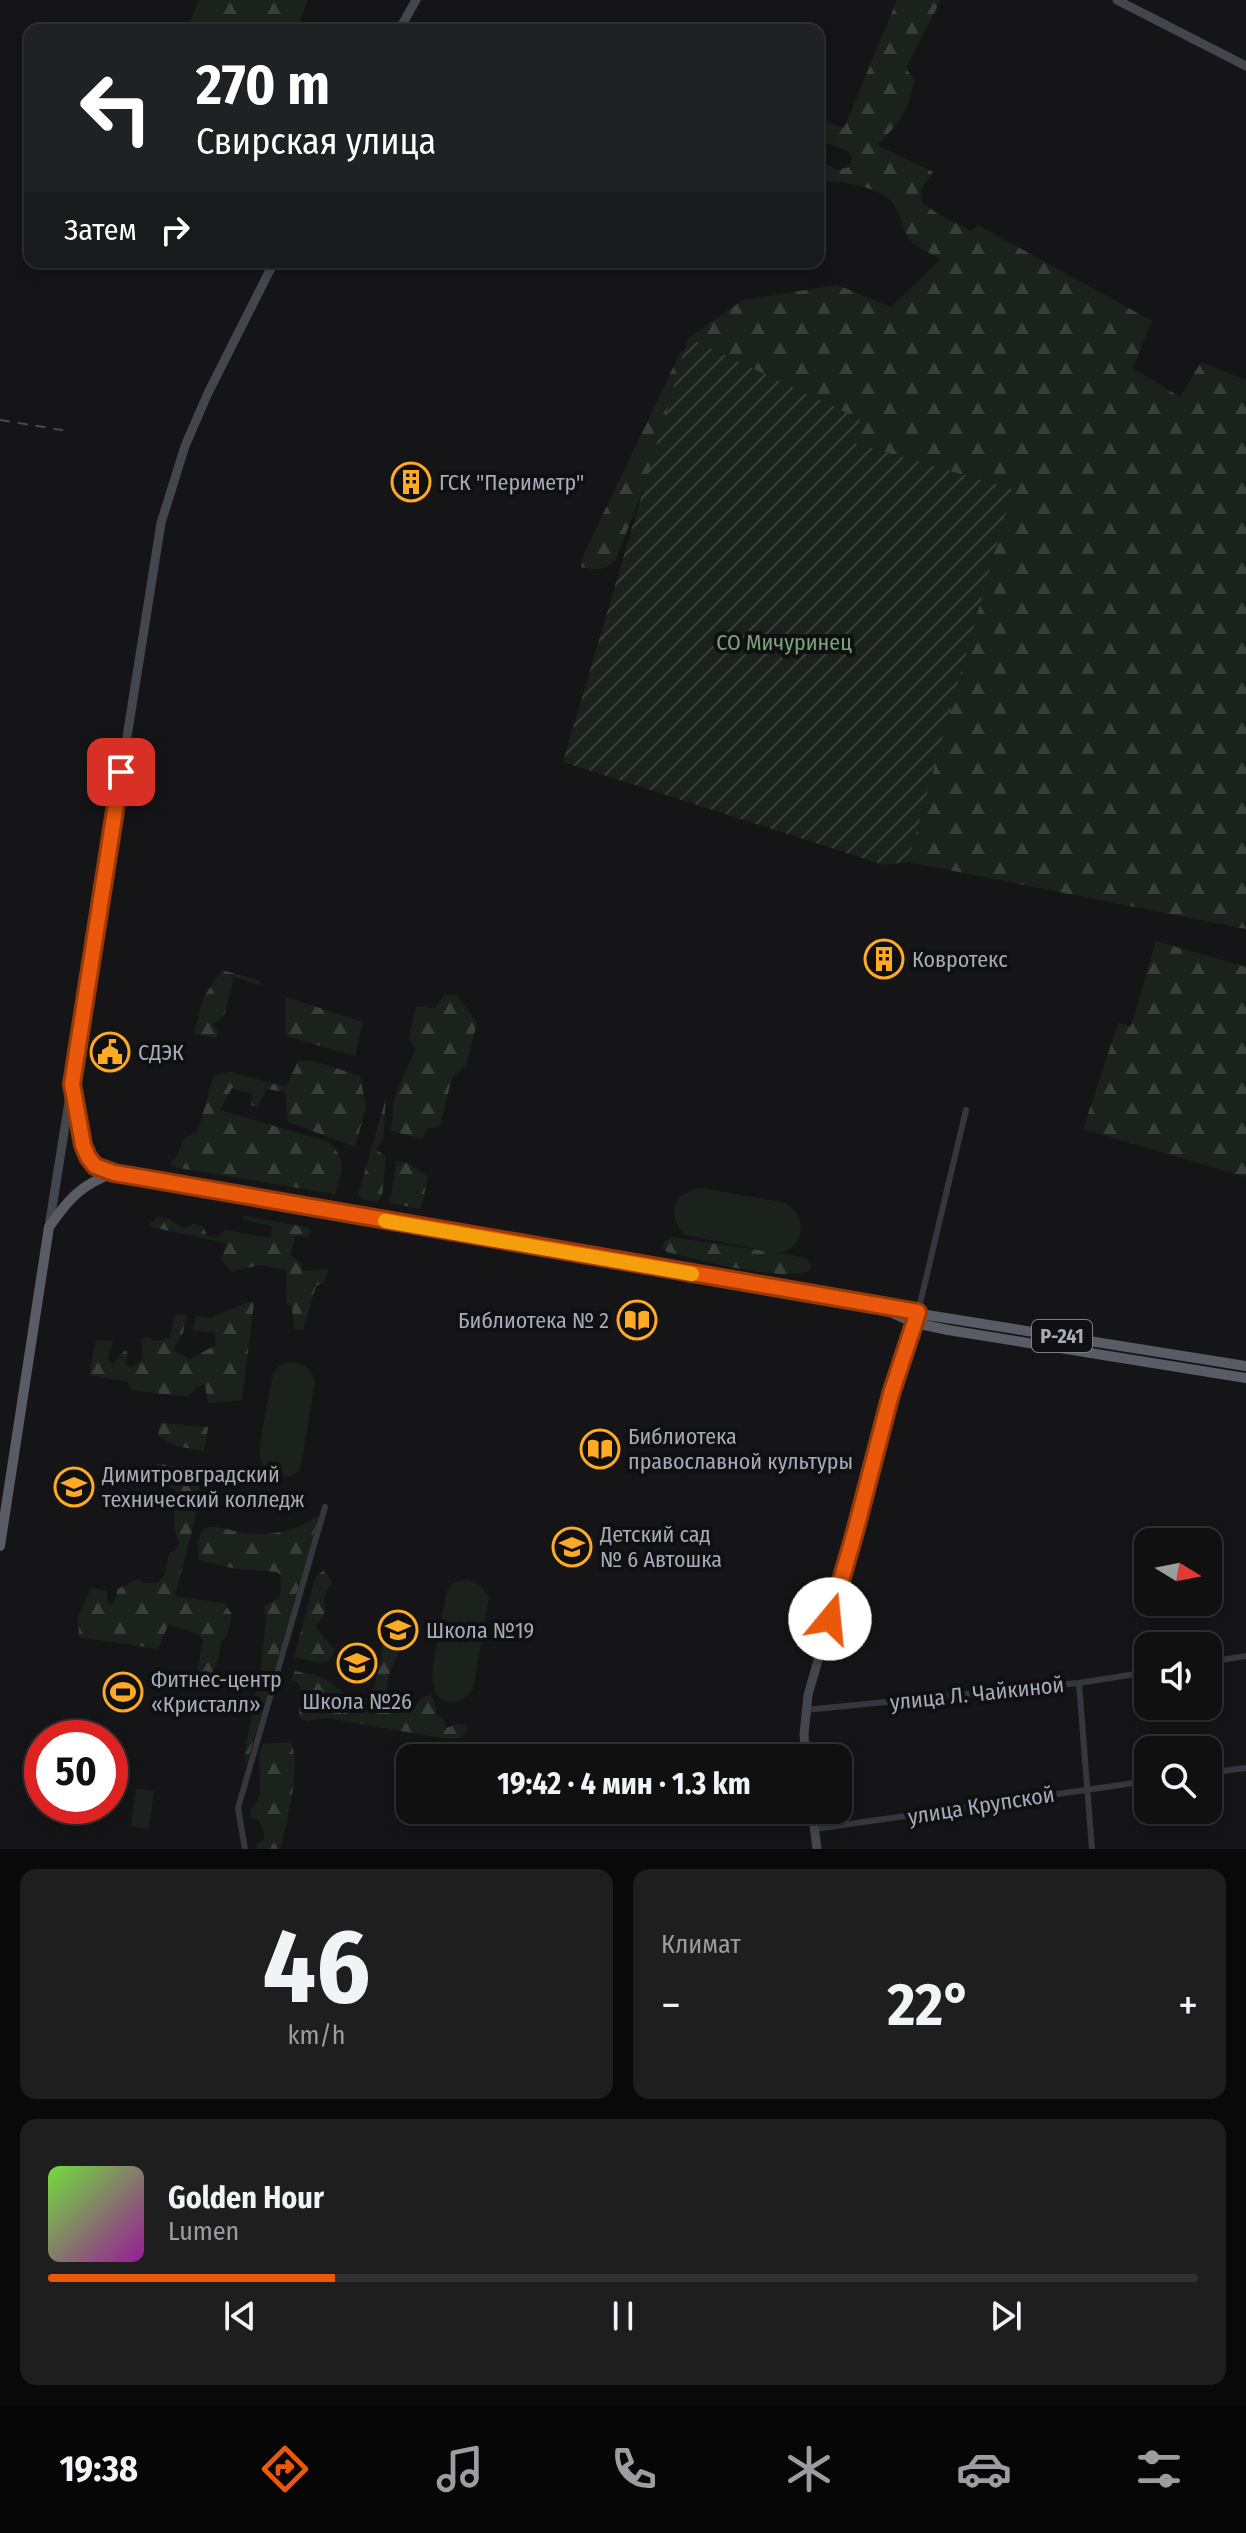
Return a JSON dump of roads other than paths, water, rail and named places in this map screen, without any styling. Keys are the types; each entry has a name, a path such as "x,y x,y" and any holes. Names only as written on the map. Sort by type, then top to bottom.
{"highway":[{"path":"0,1546 49,1227 72,1196 88,1184 114,1173"},
{"name":"Р-241","path":"114,1173 877,1307 948,1330 1246,1378"},
{"name":"Р-241","path":"916,1318 1246,1366"}],"main road":[{"path":"402,24 416,0"},
{"path":"1117,0 1246,66"},
{"path":"49,1227 161,523 185,446 271,268"},
{"path":"72,1084 88,1157 95,1166 114,1173"},
{"path":"805,1744 805,1710 891,1394 916,1318"},
{"path":"814,1824 817,1849"}],"street":[{"path":"916,1318 966,1110"},
{"path":"245,1849 238,1808 325,1507"},
{"path":"1222,1660 1246,1656"},
{"name":"улица Л. Чайкиной","path":"805,1710 1079,1683 1134,1674"},
{"path":"1079,1683 1092,1849"},
{"path":"1222,1771 1246,1768"},
{"name":"улица Крупской","path":"815,1829 1134,1783"}],"railway":[{"path":"0,420 68,431"}],"place":[{"name":"ГСК \"Периметр\"","path":"411,482"},
{"name":"Ковротекс","path":"884,959"},
{"name":"СДЭК","path":"110,1052"},
{"name":"Библиотека № 2","path":"637,1320"},
{"name":"Библиотека православной культуры","path":"600,1449"},
{"name":"Димитровградский технический колледж","path":"74,1487"},
{"name":"Детский сад № 6 Автошка","path":"572,1547"},
{"name":"Школа №19","path":"398,1630"},
{"name":"Школа №26","path":"357,1663"},
{"name":"Фитнес-центр «Кристалл»","path":"123,1692"}],"park label":[{"name":"СО Мичуринец","path":"784,642"}]}
